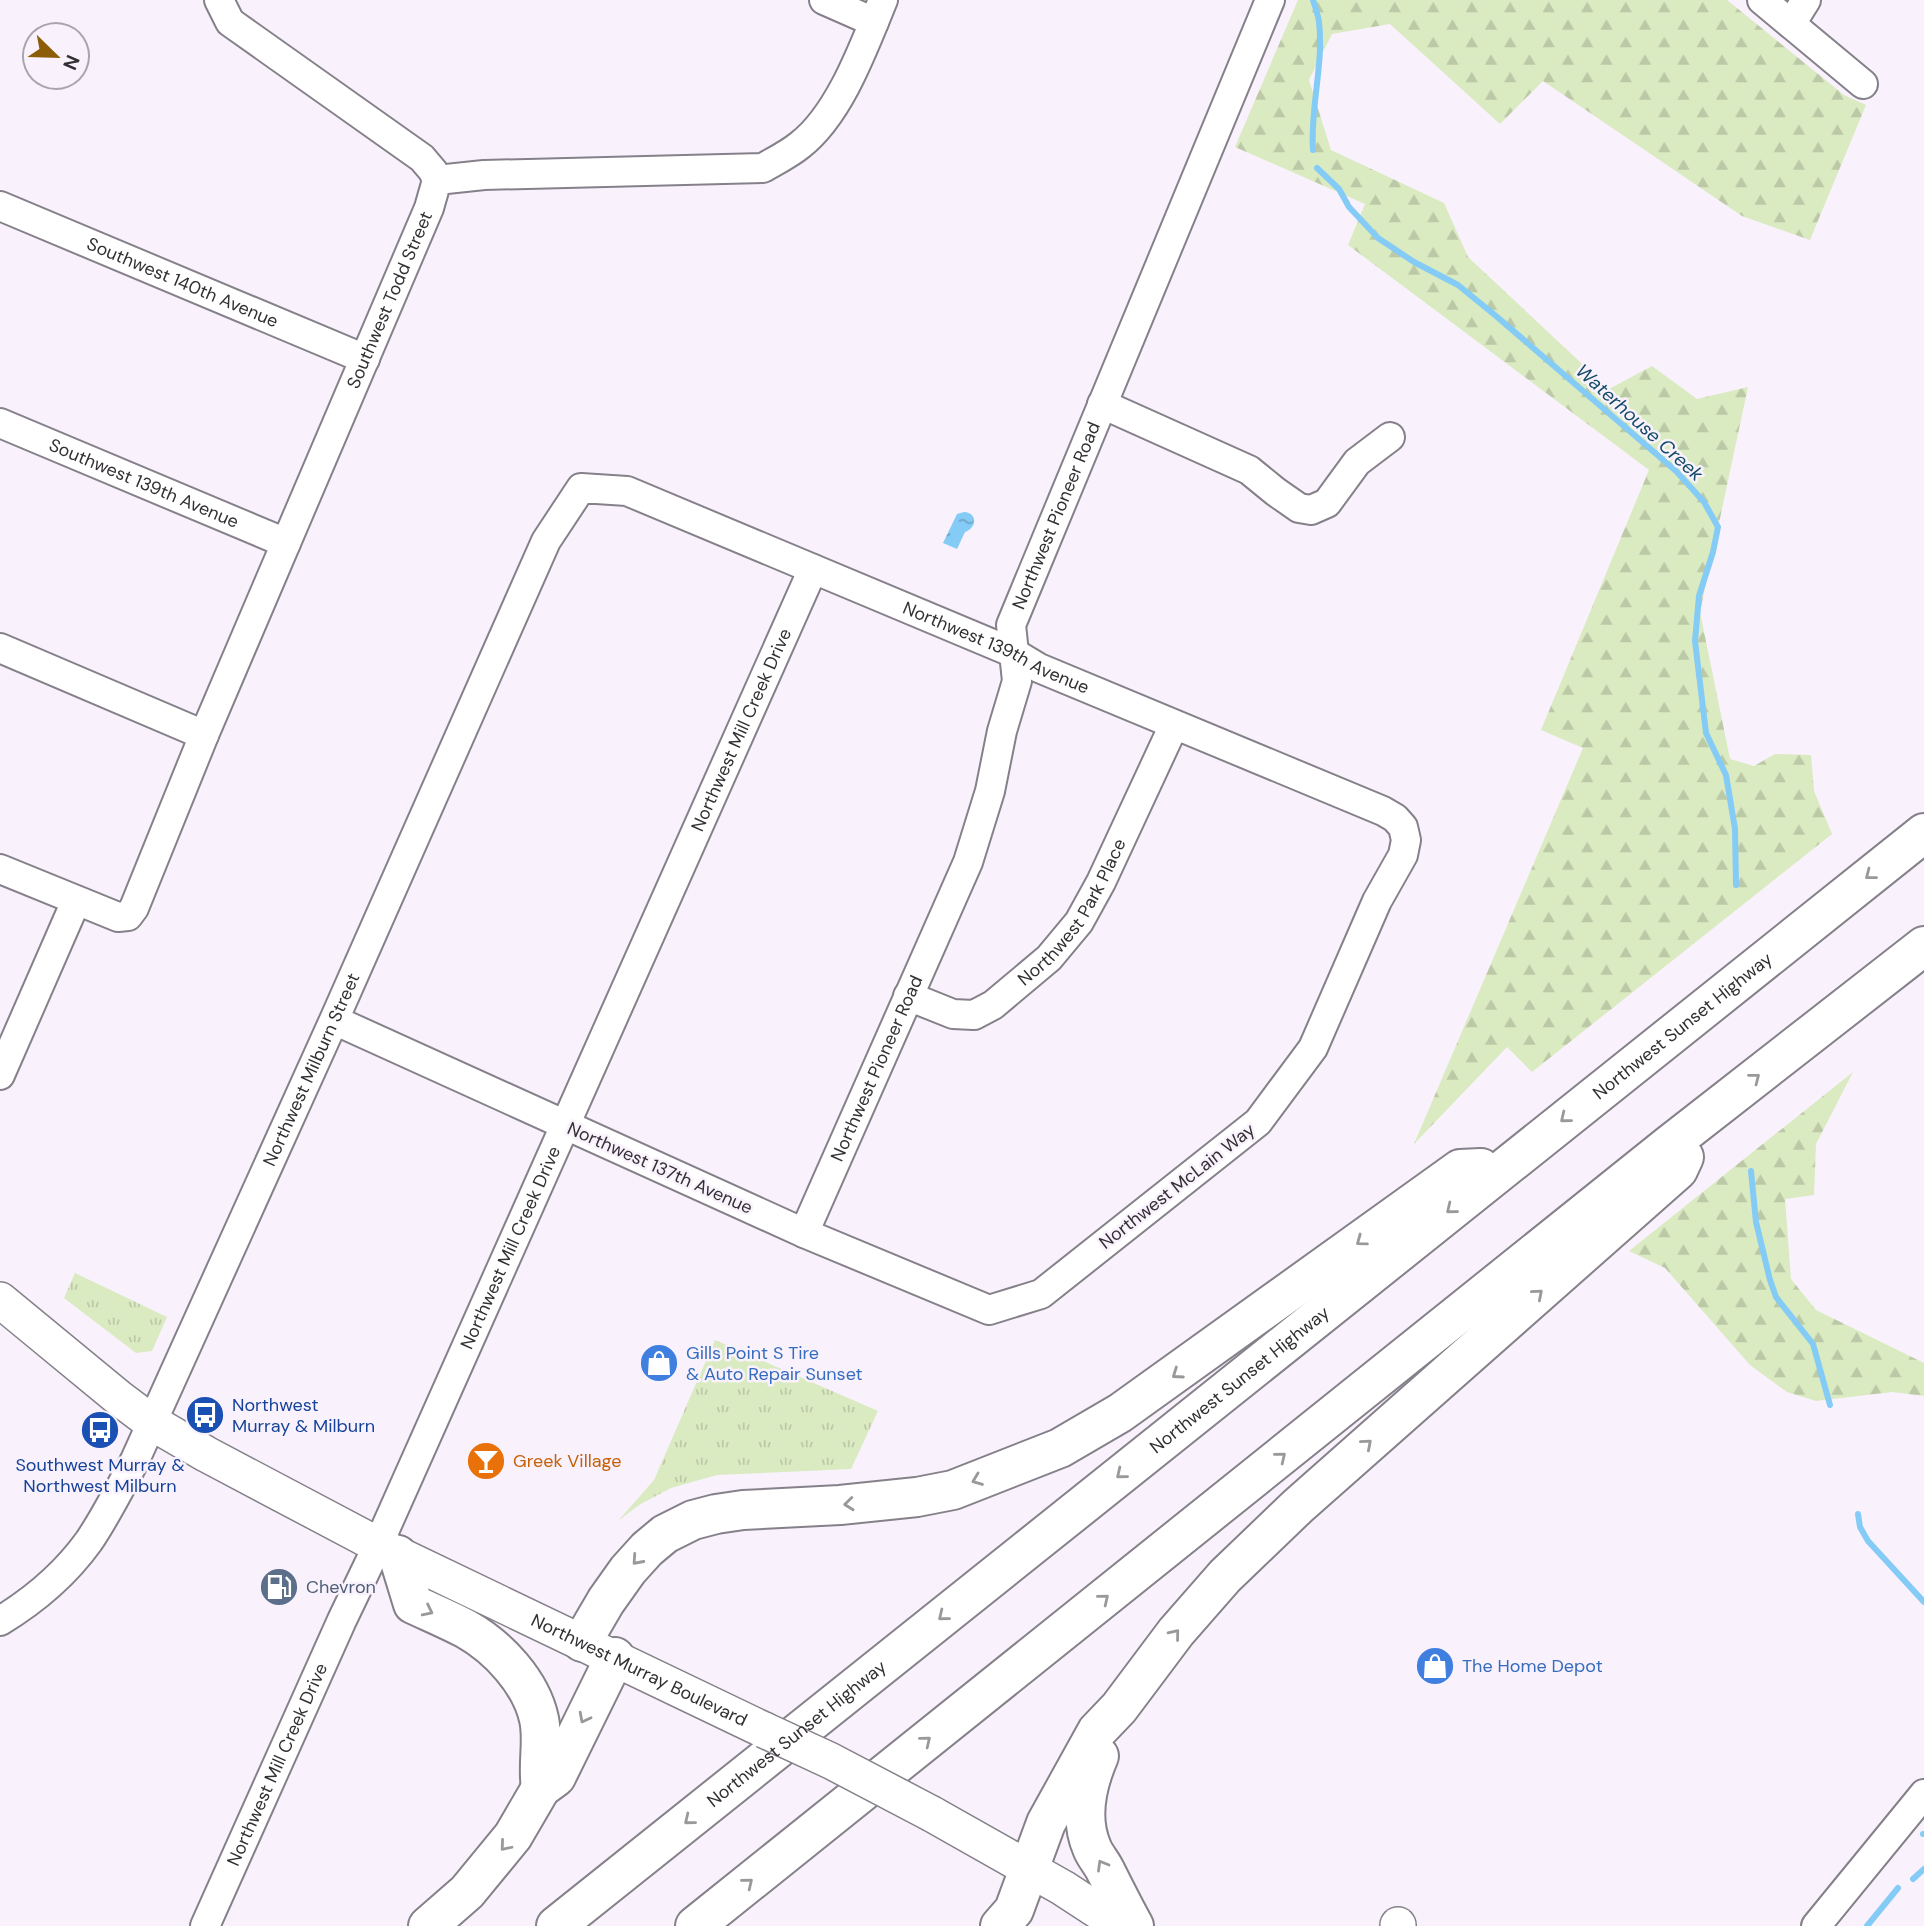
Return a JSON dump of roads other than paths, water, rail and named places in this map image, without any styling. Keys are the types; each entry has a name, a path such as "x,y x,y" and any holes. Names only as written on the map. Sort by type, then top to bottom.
{"highway":[{"name":"Northwest Sunset Highway","path":"556,1926 1924,833"},
{"path":"695,1926 1701,1120 1924,946"},
{"path":"1000,1926 1014,1910 1046,1823 1097,1731 1119,1708 1176,1632 1217,1585 1293,1510 1678,1170 1701,1120"},
{"path":"428,1926 467,1892 513,1836 541,1788 556,1777 598,1649 606,1601 628,1570 665,1534 693,1520 716,1514 853,1504 953,1490 1060,1448 1120,1413 1460,1169 1504,1167"},
{"path":"388,1550 413,1604 468,1630 499,1654 520,1677 539,1719 541,1744 538,1774 541,1788"},
{"path":"1119,1708 1096,1762 1084,1813 1092,1849 1104,1867 1133,1926"}],"main road":[{"name":"Northwest Murray Boulevard","path":"0,1300 151,1422 288,1499 388,1550 831,1761 1029,1868 1121,1926"}],"street":[{"path":"221,19 422,158 437,180 484,174 763,168 800,145 830,114 879,11 824,0"},
{"name":"Northwest Pioneer Road","path":"804,1233 968,862 990,791 1002,731 1017,681 1011,625 1270,0"},
{"path":"1762,0 1863,84"},
{"path":"1791,24 1806,0"},
{"name":"Southwest Todd Street","path":"76,901 118,917 128,916 134,908 204,735 429,208 437,180"},
{"name":"Southwest 140th Avenue","path":"0,206 365,359"},
{"path":"1102,404 1249,470 1299,508 1311,510 1327,503 1357,462 1390,437"},
{"name":"Southwest 139th Avenue","path":"0,423 286,543"},
{"name":"Northwest 139th Avenue","path":"581,488 627,491 1014,653 1040,668 1174,725 1383,811 1403,827"},
{"name":"Northwest Milburn Street","path":"0,1621 14,1613 57,1577 88,1542 135,1460 546,541 581,488"},
{"name":"Northwest Mill Creek Drive","path":"205,1926 342,1620 388,1550 565,1125 813,569"},
{"path":"0,648 204,735"},
{"name":"Northwest Park Place","path":"908,996 953,1014 974,1015 993,1005 1049,958 1079,922 1101,882 1174,725"},
{"name":"Northwest McLain Way","path":"989,1310 1041,1294 1258,1122 1313,1048 1377,901 1403,855 1406,840 1403,827"},
{"path":"0,869 76,901 0,1075"},
{"name":"Northwest 137th Avenue","path":"334,1020 804,1233 989,1310"},
{"path":"1816,1926 1924,1794"}],"water":[{"path":"964,512 972,515 974,524 965,532 957,549 943,543 957,514"}],"waterway":[{"name":"Waterhouse Creek","path":"1313,0 1319,19 1320,38 1313,150"},
{"name":"Waterhouse Creek","path":"1317,168 1339,189 1349,207 1378,238 1414,262 1458,285 1676,471 1704,502 1718,527 1699,596 1695,641 1706,733 1726,775 1735,829 1736,885"},
{"name":"Waterhouse Creek","path":"1751,1171 1756,1222 1770,1280 1776,1297 1813,1344 1830,1405"},
{"name":"Waterhouse Creek","path":"1858,1514 1860,1527 1868,1541 1924,1602"},
{"name":"Waterhouse Creek","path":"1913,1879 1924,1869"},
{"name":"Waterhouse Creek","path":"1867,1926 1898,1888"}],"place":[{"name":"Gills Point S Tire & Auto Repair Sunset","path":"659,1363"},
{"name":"Northwest Murray & Milburn","path":"205,1415"},
{"name":"Southwest Murray & Northwest Milburn","path":"100,1430"},
{"name":"Greek Village","path":"486,1461"},
{"name":"Chevron","path":"279,1587"},
{"name":"The Home Depot","path":"1435,1666"}]}
